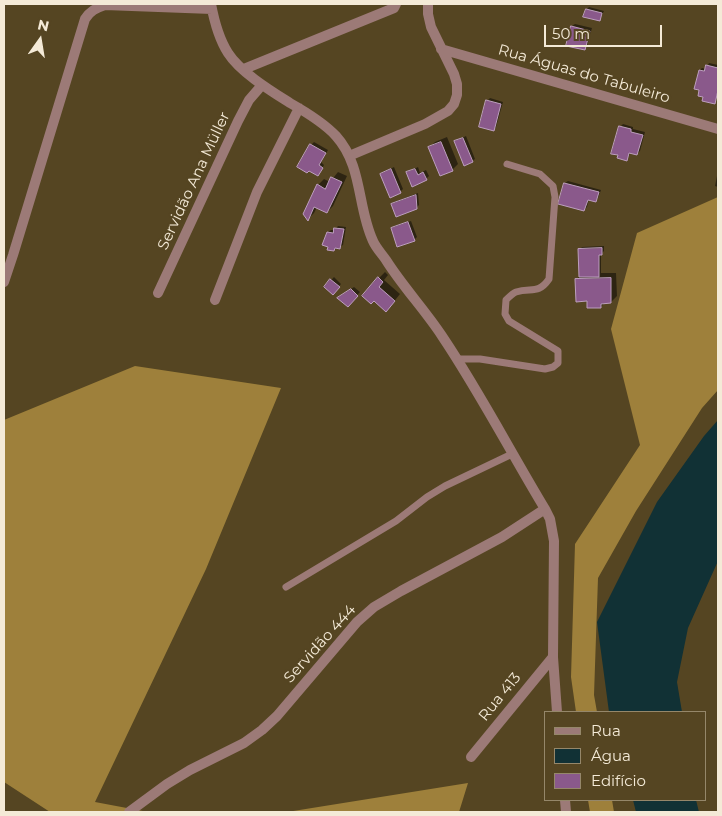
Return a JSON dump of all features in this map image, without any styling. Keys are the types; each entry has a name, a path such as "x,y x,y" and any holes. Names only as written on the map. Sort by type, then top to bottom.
{"street":[{"path":"244,69 394,8 396,4"},
{"path":"349,156 426,124 443,115 451,108 457,94 457,84 431,27 428,4"},
{"path":"4,282 14,255 85,19 89,13 105,5 211,6 227,52 262,85 315,118 334,134 349,156 356,172 366,222 373,242 394,274 441,334 457,359 550,519 554,541 553,657 557,711"},
{"name":"Rua Águas do Tabuleiro","path":"441,49 718,129"},
{"name":"Servidão Ana Müller","path":"158,293 238,121 249,100 262,85"},
{"path":"215,300 257,192 299,108"},
{"name":"Servidão 444","path":"129,812 167,784 190,770 244,743 262,730 277,716 357,622 374,607 502,536 544,508"},
{"name":"Rua 413","path":"471,757 553,657"}],"lane":[{"path":"457,359 480,359 545,369 553,367 558,363 558,351 509,322 504,314 506,300 516,292 535,291 544,287 549,279 555,197 553,186 540,174 507,164"},
{"path":"286,586 396,521 445,486 512,454"}],"shaded area":[{"path":"718,197 718,390 702,408 636,511 598,578 594,695 597,711 576,711 571,677 575,544 640,445 611,329 637,233"},
{"path":"135,366 281,388 206,569 95,802 148,812 50,812 4,782 4,420"},
{"path":"468,783 459,812 287,812"},
{"path":"588,801 612,801 614,812 590,812"}],"water":[{"path":"718,420 718,561 688,628 677,682 682,711 609,711 597,622 657,502 704,436"},
{"path":"633,801 696,801 699,812 636,812"}],"building":[{"path":"586,9 602,13 600,21 583,17"},
{"path":"571,26 590,31 585,50 566,46"},
{"path":"706,65 718,68 718,90 715,104 702,101 703,97 698,96 699,90 694,89 699,70 704,71"},
{"path":"486,100 501,104 494,131 479,127"},
{"path":"619,126 643,135 637,155 629,153 627,161 617,158 618,155 611,154"},
{"path":"463,138 473,162 464,166 454,141"},
{"path":"441,142 453,171 440,176 428,147"},
{"path":"310,144 326,153 319,165 323,168 318,176 309,171 307,173 297,167"},
{"path":"391,169 401,193 390,198 380,174"},
{"path":"415,169 418,175 423,172 427,180 412,187 406,172"},
{"path":"331,177 342,182 327,213 314,207 308,221 303,214 317,184 325,189"},
{"path":"564,183 599,192 596,202 588,200 584,211 558,204"},
{"path":"416,195 417,209 396,217 391,204"},
{"path":"408,222 415,241 397,247 391,228"},
{"path":"334,228 344,229 340,249 335,248 334,251 327,250 328,247 322,245 327,232 333,233"},
{"path":"602,248 602,255 599,255 599,277 579,277 578,249"},
{"path":"378,277 383,282 379,287 395,301 386,312 374,301 371,304 362,296"},
{"path":"611,278 611,303 601,304 601,308 587,308 587,301 576,302 575,279"},
{"path":"330,279 340,287 333,295 324,287"},
{"path":"351,289 358,296 348,307 337,298"}]}
